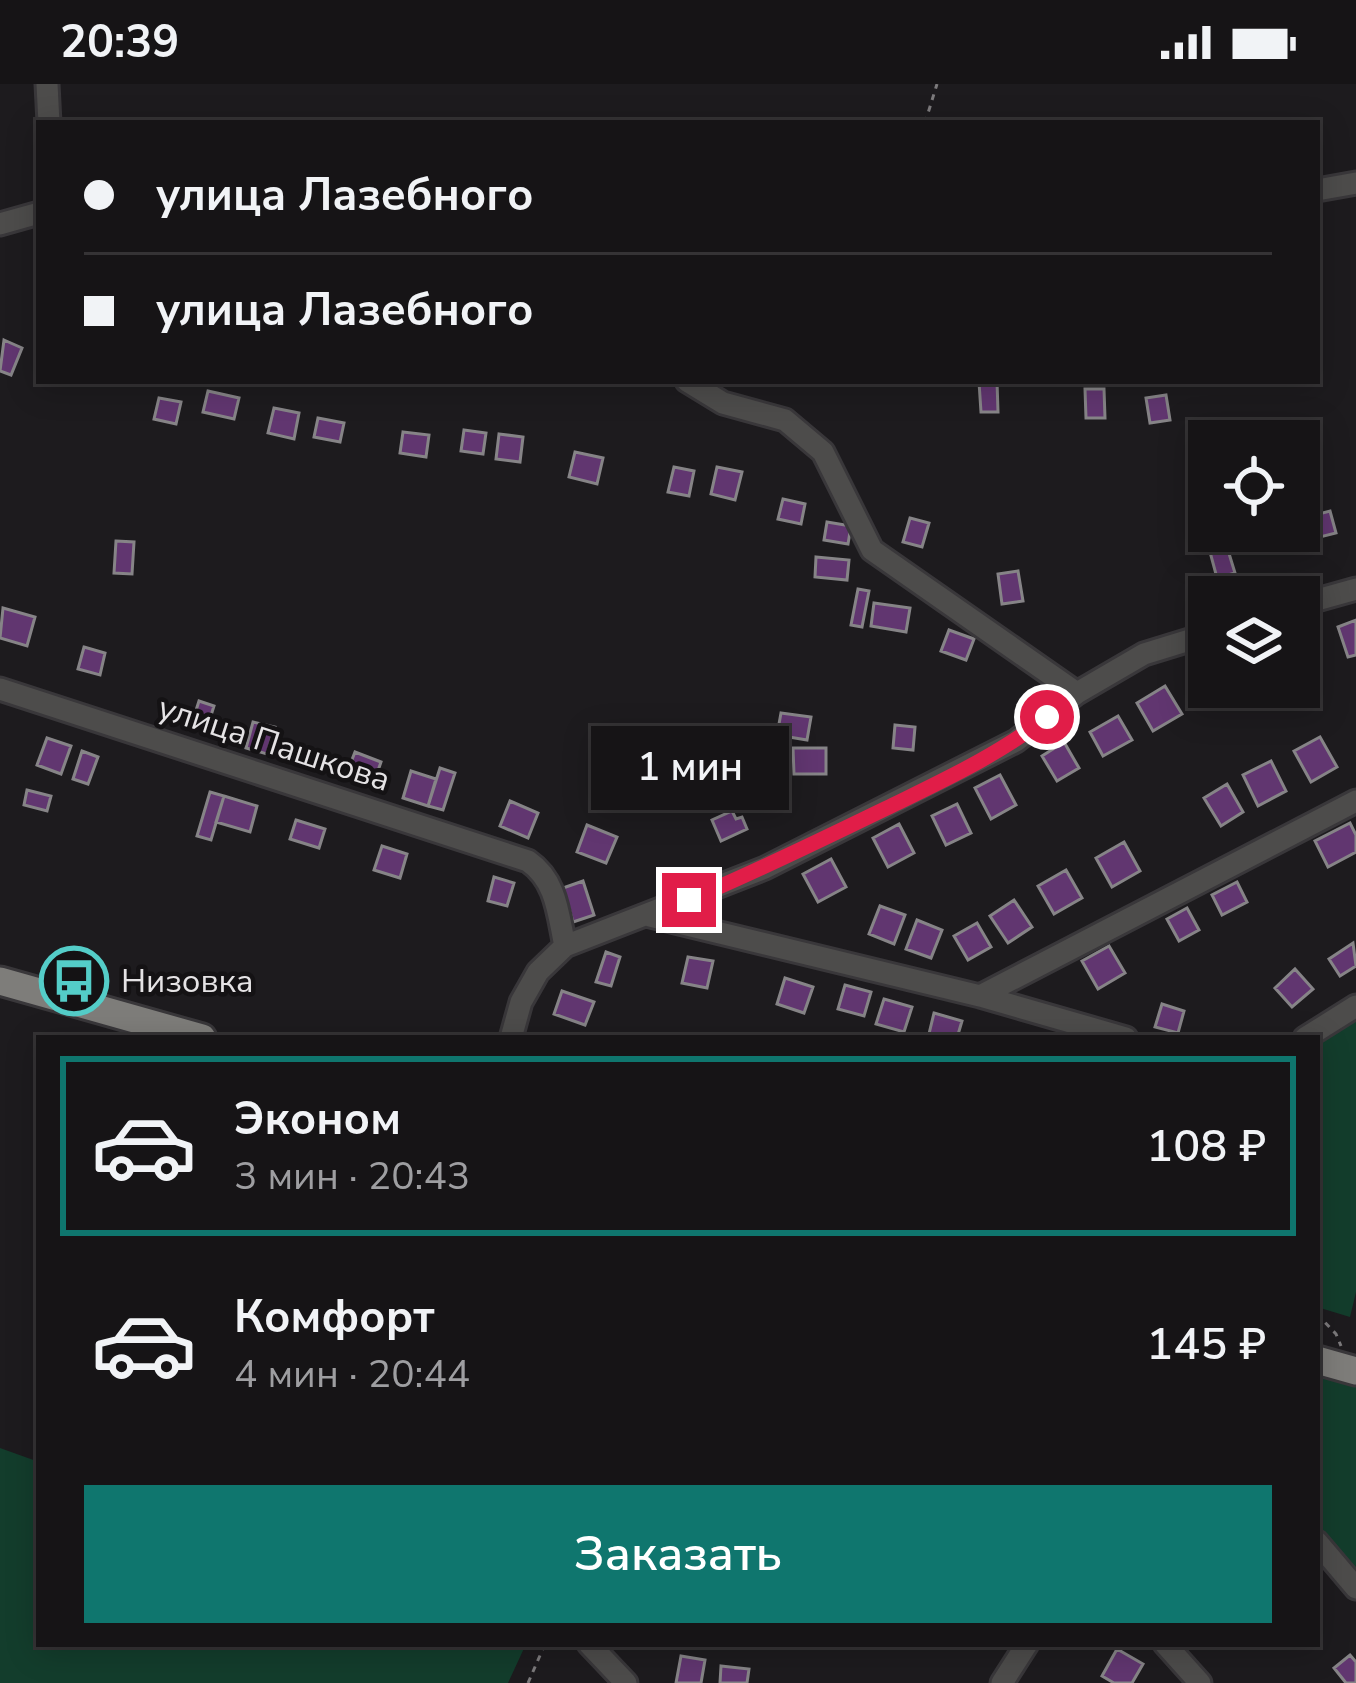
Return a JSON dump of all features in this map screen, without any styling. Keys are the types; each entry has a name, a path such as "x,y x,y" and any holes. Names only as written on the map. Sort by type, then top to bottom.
{"main road":[{"path":"0,981 191,1035"},
{"path":"0,996 141,1035"}],"street":[{"path":"47,84 49,120"},
{"path":"1320,189 1356,183"},
{"path":"0,224 36,214"},
{"path":"692,384 723,403 785,420 824,452 872,550 1077,693"},
{"path":"1320,599 1356,589"},
{"path":"512,1035 521,1002 538,972 565,946 765,868 967,769 1016,741 1077,693 1144,655 1188,641"},
{"name":"улица Пашкова","path":"0,689 528,861 544,872 553,891 565,946"},
{"path":"980,996 1356,801"},
{"path":"650,916 980,996 1116,1035"},
{"path":"1310,1035 1356,1006"},
{"path":"1320,1546 1356,1588"},
{"path":"593,1647 626,1683"},
{"path":"1002,1683 1025,1647"},
{"path":"1169,1647 1201,1683"}],"path":[{"path":"926,120 937,84"},
{"path":"1320,1318 1341,1344 1337,1365"},
{"path":"528,1683 544,1647"}],"green space":[{"path":"1356,1014 1356,1292 1350,1317 1320,1308 1320,1037"},
{"path":"1320,1376 1356,1386 1356,1579 1320,1537"},
{"path":"0,1448 36,1461 36,1647 525,1647 508,1683 0,1683"}],"building":[{"path":"4,340 22,348 11,375 0,371"},
{"path":"979,384 997,384 998,412 981,412"},
{"path":"1085,389 1104,389 1105,418 1086,418"},
{"path":"208,391 239,398 234,419 203,412"},
{"path":"1166,395 1170,420 1150,423 1146,398"},
{"path":"159,398 181,402 176,424 154,419"},
{"path":"274,408 299,413 294,439 268,433"},
{"path":"318,418 344,423 340,442 314,437"},
{"path":"464,430 486,433 483,454 461,451"},
{"path":"403,432 429,435 426,457 400,453"},
{"path":"499,434 523,437 520,462 496,459"},
{"path":"575,452 603,458 597,484 569,477"},
{"path":"674,467 694,471 689,496 668,492"},
{"path":"717,467 742,472 735,500 711,494"},
{"path":"783,499 805,504 801,524 778,519"},
{"path":"1330,511 1336,533 1320,537 1320,514"},
{"path":"910,518 929,523 922,547 903,542"},
{"path":"827,522 851,526 848,544 824,540"},
{"path":"116,541 134,542 132,574 114,573"},
{"path":"1210,552 1229,552 1235,573 1216,576"},
{"path":"816,557 849,560 847,580 815,577"},
{"path":"1018,571 1023,601 1002,604 998,574"},
{"path":"858,589 869,591 862,627 851,625"},
{"path":"874,603 910,608 906,632 871,626"},
{"path":"3,608 35,617 27,646 0,638"},
{"path":"1356,620 1356,655 1348,657 1338,627"},
{"path":"949,630 974,639 966,660 941,651"},
{"path":"84,647 105,653 100,675 78,669"},
{"path":"1165,686 1182,714 1153,731 1137,703"},
{"path":"199,701 214,706 207,728 192,723"},
{"path":"781,713 811,717 807,740 777,735"},
{"path":"1118,716 1132,740 1103,756 1090,732"},
{"path":"253,722 275,727 267,754 246,748"},
{"path":"895,725 915,727 913,750 893,748"},
{"path":"1320,737 1337,767 1311,782 1294,751"},
{"path":"47,738 71,746 61,774 37,765"},
{"path":"1064,742 1079,768 1057,781 1042,756"},
{"path":"793,748 826,748 826,774 794,774"},
{"path":"82,751 98,757 88,784 73,779"},
{"path":"355,752 381,762 373,785 346,775"},
{"path":"1271,761 1286,791 1258,806 1243,775"},
{"path":"440,768 455,773 443,810 428,806"},
{"path":"411,771 436,779 428,806 403,798"},
{"path":"1000,775 1016,805 991,819 975,788"},
{"path":"1227,784 1243,812 1221,826 1204,798"},
{"path":"27,790 51,796 47,811 24,805"},
{"path":"210,792 224,796 211,840 197,836"},
{"path":"224,796 257,806 250,832 216,822"},
{"path":"510,801 538,813 528,838 500,826"},
{"path":"957,804 971,833 946,845 932,816"},
{"path":"732,811 736,819 742,817 747,829 721,841 712,820"},
{"path":"296,820 325,829 319,848 290,839"},
{"path":"1350,823 1356,852 1328,867 1315,841"},
{"path":"899,824 914,853 888,867 873,838"},
{"path":"587,825 617,837 606,863 577,852"},
{"path":"1124,842 1140,871 1112,887 1096,858"},
{"path":"382,846 407,854 400,878 374,870"},
{"path":"831,859 846,887 818,902 803,874"},
{"path":"1066,870 1082,898 1054,914 1038,886"},
{"path":"494,877 514,883 507,906 488,901"},
{"path":"583,881 594,915 573,922 563,888"},
{"path":"1237,882 1247,902 1222,915 1212,895"},
{"path":"1014,900 1032,927 1008,943 990,916"},
{"path":"880,906 905,915 894,944 869,934"},
{"path":"1187,908 1199,930 1179,941 1167,919"},
{"path":"917,920 942,930 931,958 906,949"},
{"path":"977,923 991,947 968,960 954,936"},
{"path":"1353,943 1356,966 1340,976 1329,959"},
{"path":"1109,946 1125,973 1098,989 1082,961"},
{"path":"606,952 620,957 611,986 596,982"},
{"path":"688,957 713,961 707,988 682,983"},
{"path":"1295,969 1313,989 1292,1007 1275,988"},
{"path":"785,978 813,987 804,1013 777,1004"},
{"path":"845,985 871,992 864,1016 838,1009"},
{"path":"562,991 594,1002 585,1025 554,1014"},
{"path":"884,999 912,1007 904,1032 876,1024"},
{"path":"1162,1004 1184,1011 1178,1033 1155,1027"},
{"path":"934,1013 962,1021 958,1035 929,1035"},
{"path":"1117,1649 1143,1664 1132,1683 1114,1683 1102,1676"},
{"path":"1350,1655 1356,1662 1356,1683 1346,1683 1334,1668"},
{"path":"681,1656 705,1660 701,1683 676,1683"},
{"path":"721,1666 749,1669 747,1683 720,1683"}],"place":[{"name":"Низовка","path":"74,981"}],"route":[{"path":"689,900 967,769 1047,717"}]}
